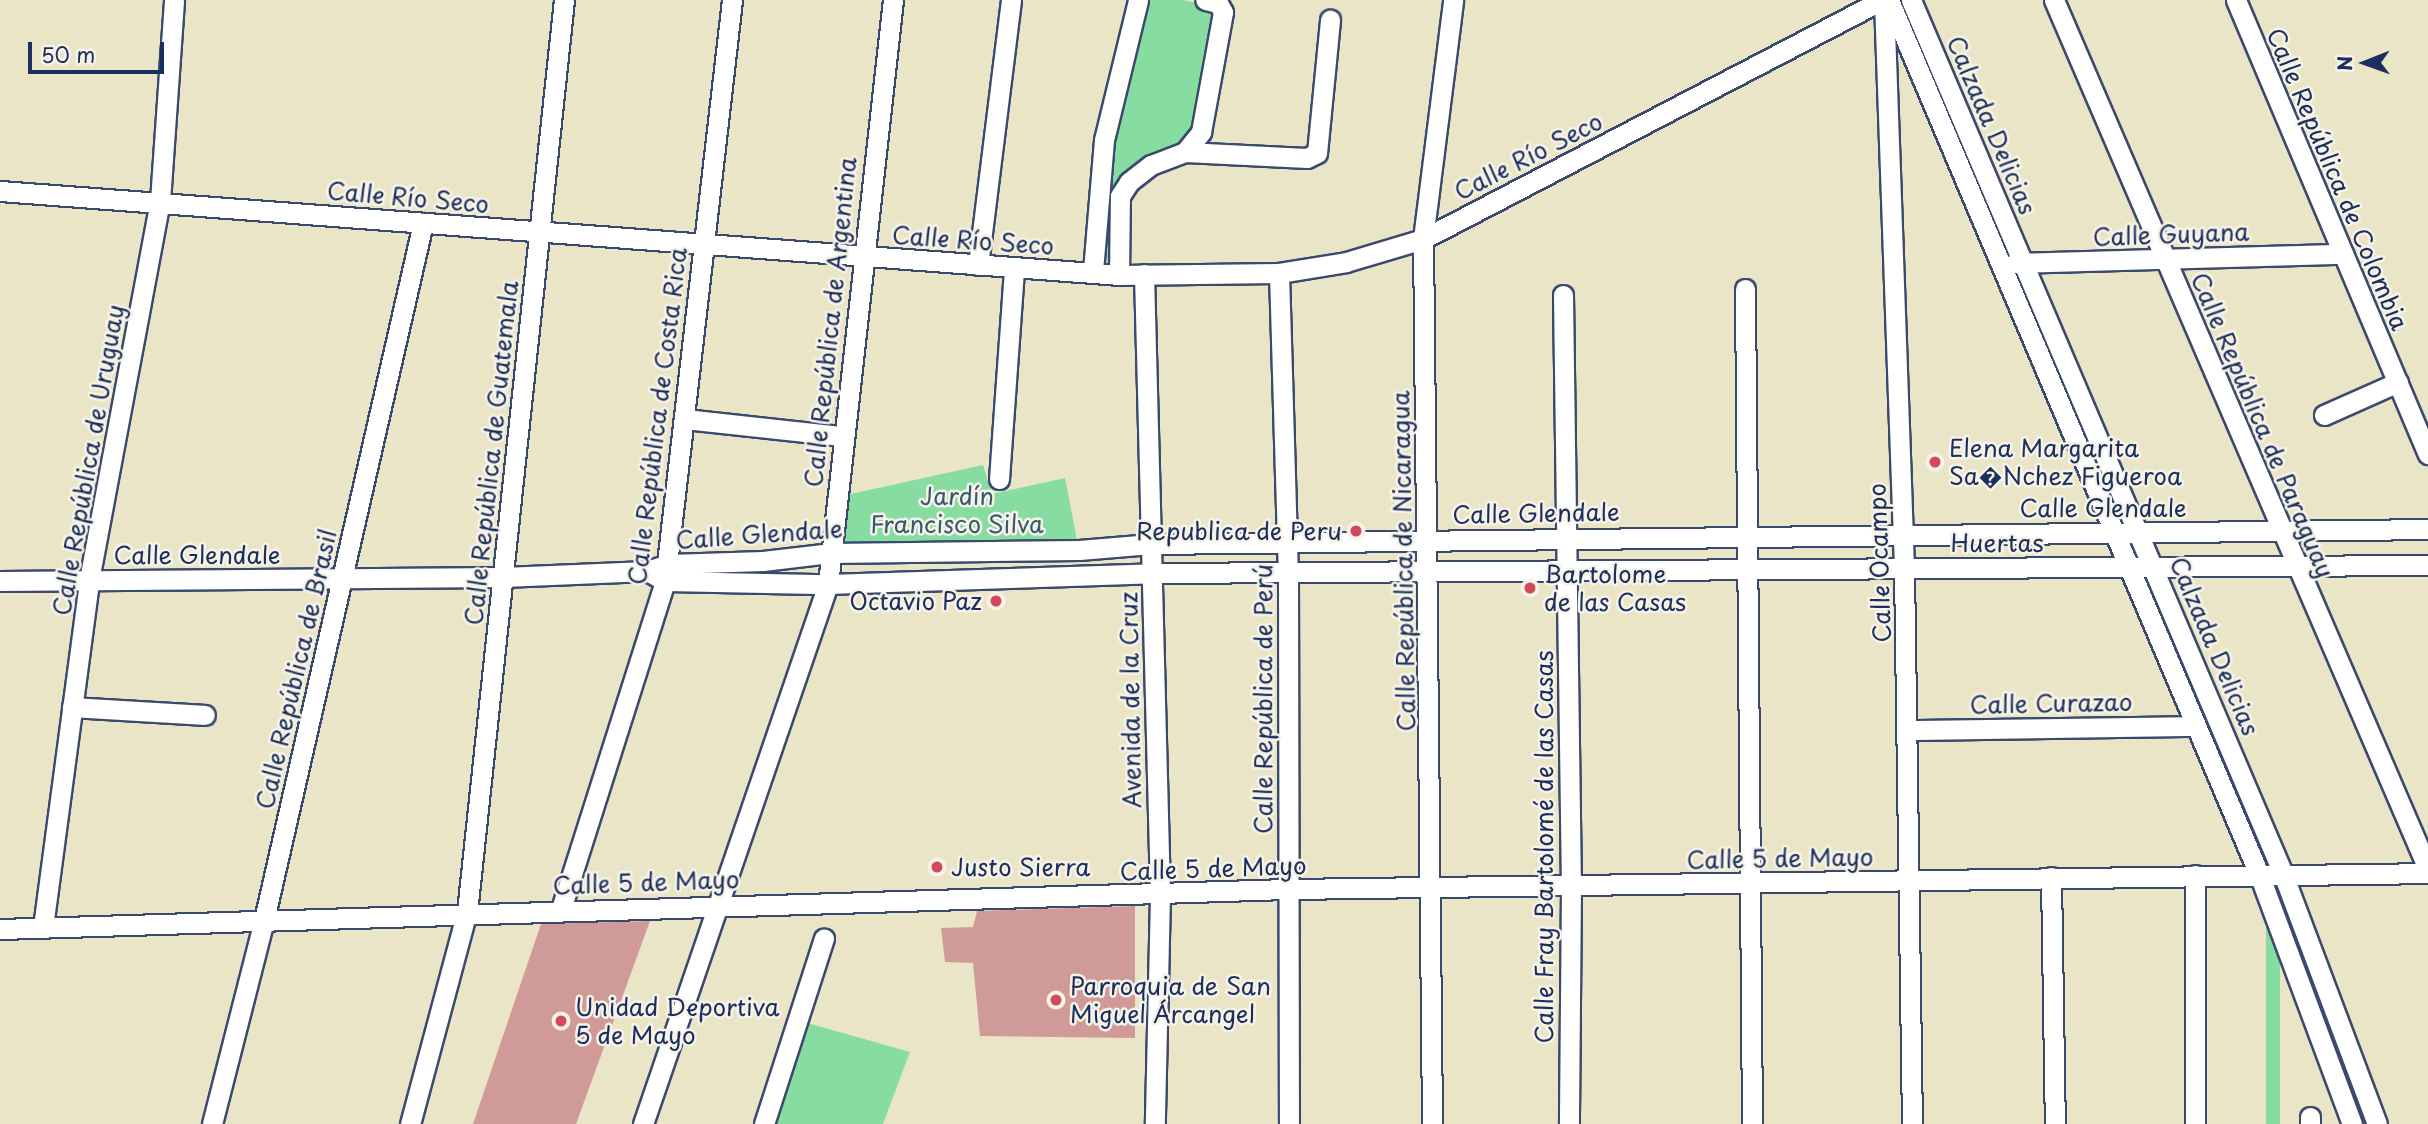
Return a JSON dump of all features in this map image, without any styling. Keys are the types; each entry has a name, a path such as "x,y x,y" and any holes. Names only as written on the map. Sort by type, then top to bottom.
{"street":[{"name":"Calle República de Uruguay","path":"43,927 89,580 160,201 174,0"},
{"name":"Calle República de Guatemala","path":"410,1124 467,912 564,0"},
{"name":"Calle República de Costa Rica","path":"561,909 667,572 732,0"},
{"name":"Calle República de Argentina","path":"643,1124 715,904 828,584 861,257 893,0"},
{"path":"978,265 1011,0"},
{"path":"1119,275 1104,140 1138,0"},
{"path":"1185,152 1201,132 1223,12 1218,3 1205,0"},
{"name":"Calle República de Nicaragua","path":"1432,1124 1432,889 1423,239 1453,0"},
{"name":"Calle Río Seco","path":"0,191 160,201 703,246 1093,271 1119,275 1279,273 1346,262 1423,239 1885,0"},
{"name":"Calzada Delicias","path":"1885,0 2259,874 2353,1124"},
{"name":"Calle Ocampo","path":"1885,0 1908,730 1912,1124"},
{"name":"Calzada Delicias","path":"1911,0 2141,532 2283,874 2377,1124"},
{"name":"Calle República de Paraguay","path":"2054,0 2280,533 2298,567 2428,871"},
{"name":"Calle República de Colombia","path":"2236,0 2428,454"},
{"path":"1093,271 1111,195 1151,165 1185,152 1307,158 1317,153 1330,20"},
{"name":"Calle República de Brasil","path":"212,1124 264,920 423,223"},
{"name":"Calle Guyana","path":"2000,265 2025,262 2343,254"},
{"path":"999,479 1014,268"},
{"name":"Calle República de Perú","path":"1279,273 1288,572 1289,1124"},
{"name":"Avenida de la Cruz","path":"1144,274 1160,895 1155,1124"},
{"path":"1745,289 1752,1124"},
{"name":"Calle Fray Bartolomé de las Casas","path":"1563,295 1571,887 1569,1124"},
{"path":"2324,415 2398,382"},
{"path":"685,419 842,436"},
{"name":"Calle Glendale","path":"667,572 830,553 1079,550 1151,544 1903,534 2280,533 2428,529"},
{"name":"Huertas","path":"1566,570 2428,565"},
{"name":"Calle Glendale","path":"0,581 503,578 647,571 828,584 1152,573 1566,570"},
{"path":"72,707 205,715"},
{"name":"Calle Curazao","path":"1908,730 2194,726"},
{"name":"Calle 5 de Mayo","path":"0,929 715,904 1160,895 1289,889 1571,887 2428,871"},
{"path":"2195,875 2195,1124"},
{"path":"2051,877 2055,1124"},
{"path":"764,1124 824,938"}],"green space":[{"path":"1141,0 1183,0 1222,8 1201,132 1129,182 1113,274 1096,271 1104,140"},
{"name":"Jardín Francisco Silva","path":"983,465 992,494 1065,478 1078,545 832,550 837,497"},
{"path":"2130,573 2152,574 2275,868 2262,867"},
{"path":"2266,879 2280,879 2280,1124 2266,1124"},
{"path":"797,1020 910,1052 883,1124 764,1124"}],"building":[{"name":"Parroquia de San Miguel Árcangel","path":"1135,906 1135,1038 980,1036 973,963 945,962 941,928 973,927 977,911"},
{"name":"Unidad Deportiva 5 de Mayo","path":"650,921 576,1124 473,1124 541,924"}],"place":[{"name":"Elena Margarita Sa�Nchez Figueroa","path":"1935,462"},
{"name":"Republica de Peru","path":"1356,531"},
{"name":"Bartolome de las Casas","path":"1530,588"},
{"name":"Octavio Paz","path":"996,601"},
{"name":"Justo Sierra","path":"937,867"},
{"name":"Parroquia de San Miguel Árcangel","path":"1056,1000"},
{"name":"Unidad Deportiva 5 de Mayo","path":"561,1021"}]}
